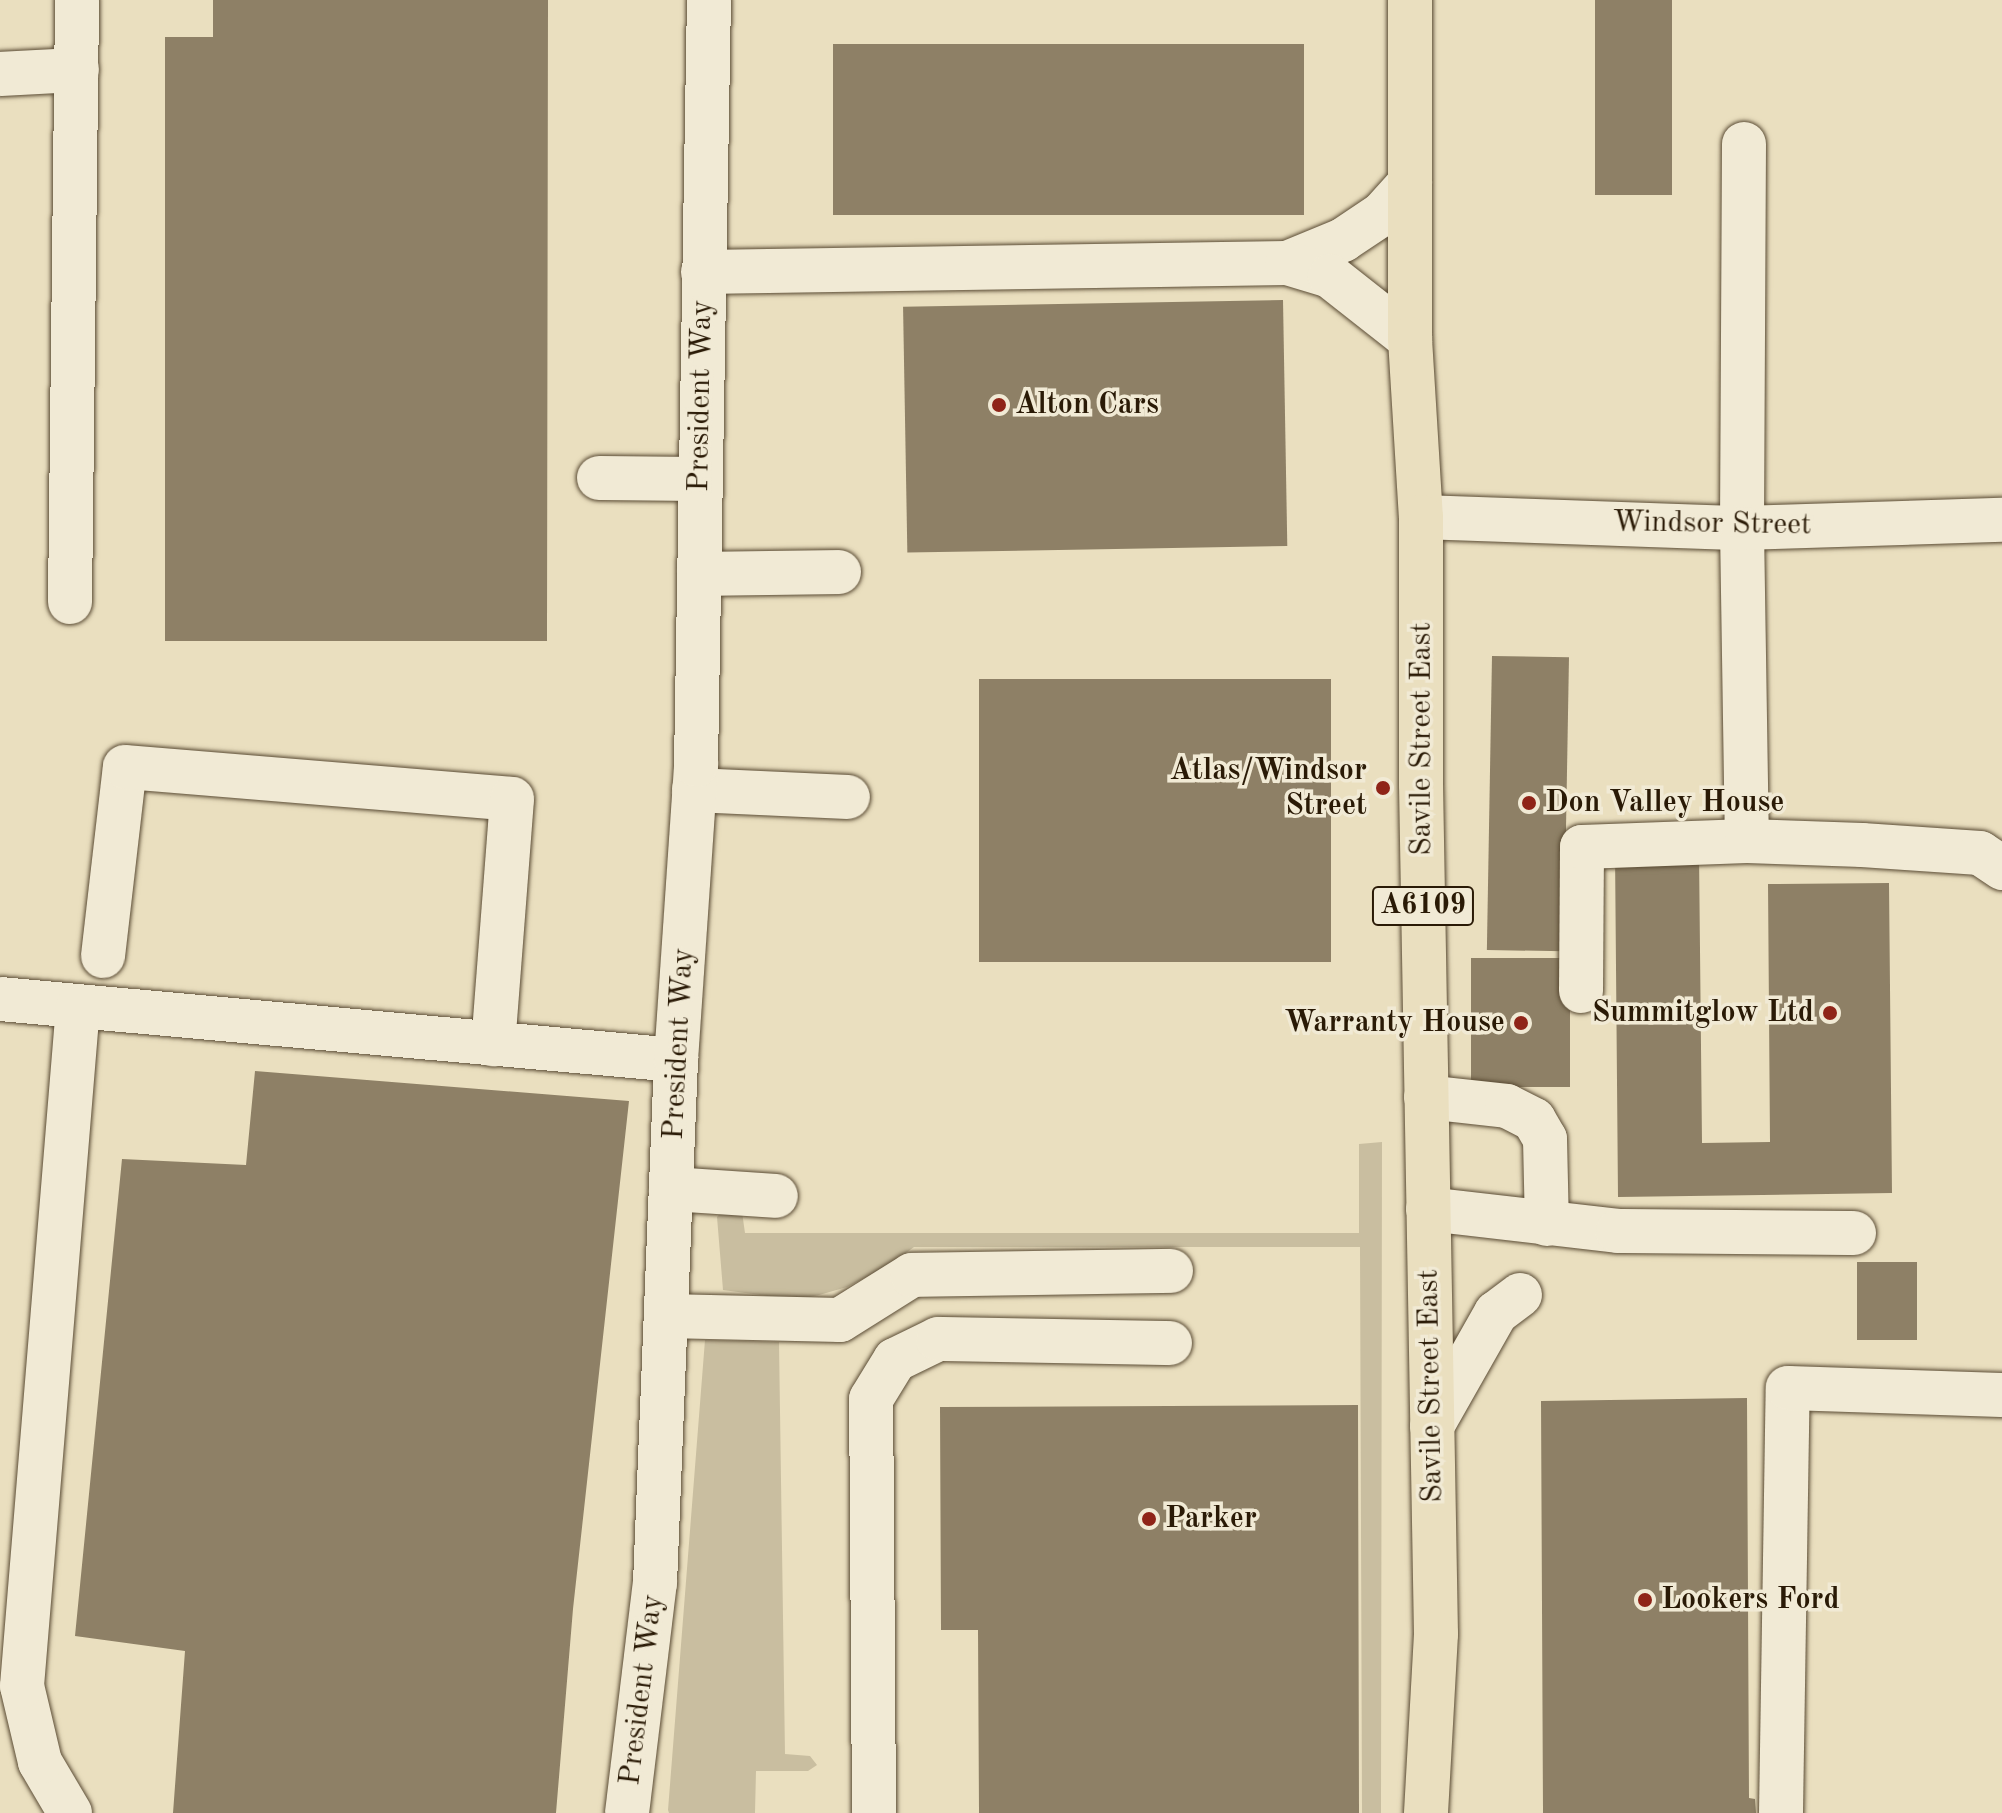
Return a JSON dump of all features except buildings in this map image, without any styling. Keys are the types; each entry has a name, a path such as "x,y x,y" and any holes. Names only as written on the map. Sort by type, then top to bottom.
{"main road":[{"name":"Savile Street East","path":"1410,0 1410,339 1421,517 1426,1097 1436,1634 1426,1813"}],"street":[{"path":"70,602 77,0"},
{"name":"President Way","path":"627,1813 655,1583 676,1060 694,790 709,0"},
{"path":"0,74 77,70"},
{"path":"1744,144 1742,528 1747,841"},
{"name":"President Way","path":"1287,263 1343,240 1382,214 1410,183"},
{"name":"President Way","path":"703,272 1287,263 1330,276 1410,339"},
{"path":"599,478 700,479"},
{"name":"Windsor Street","path":"1421,517 1742,528 1996,515"},
{"path":"699,574 839,572"},
{"path":"103,956 125,767 512,799 493,1044"},
{"path":"694,790 848,797"},
{"path":"1581,991 1582,847 1747,841 1980,853 2002,868"},
{"path":"0,999 676,1060"},
{"path":"70,1813 40,1762 22,1686 78,1006"},
{"path":"1426,1097 1507,1106 1534,1120 1545,1139 1547,1224"},
{"path":"671,1189 776,1196"},
{"path":"1428,1209 1618,1231 1854,1233"},
{"path":"666,1316 840,1320 912,1275 1171,1271"},
{"path":"1432,1426 1496,1313 1520,1295"},
{"path":"874,1813 871,1399 895,1360 938,1339 1170,1343"},
{"path":"1781,1813 1788,1388 2002,1395"}],"shaded area":[{"path":"1382,1142 1381,1813 1362,1813 1360,1247 914,1247 888,1266 847,1287 819,1295 796,1300 723,1290 717,1217 726,1207 741,1205 745,1233 1359,1233 1359,1144"},
{"path":"705,1340 779,1342 785,1754 810,1756 817,1765 808,1771 756,1771 755,1813 669,1813 668,1810"}],"place":[{"name":"Alton Cars","path":"999,405"},
{"name":"Atlas/Windsor Street","path":"1383,788"},
{"name":"Don Valley House","path":"1529,803"},
{"name":"Summitglow Ltd","path":"1830,1013"},
{"name":"Warranty House","path":"1521,1023"},
{"name":"Parker","path":"1149,1519"},
{"name":"Lookers Ford","path":"1645,1600"}]}
